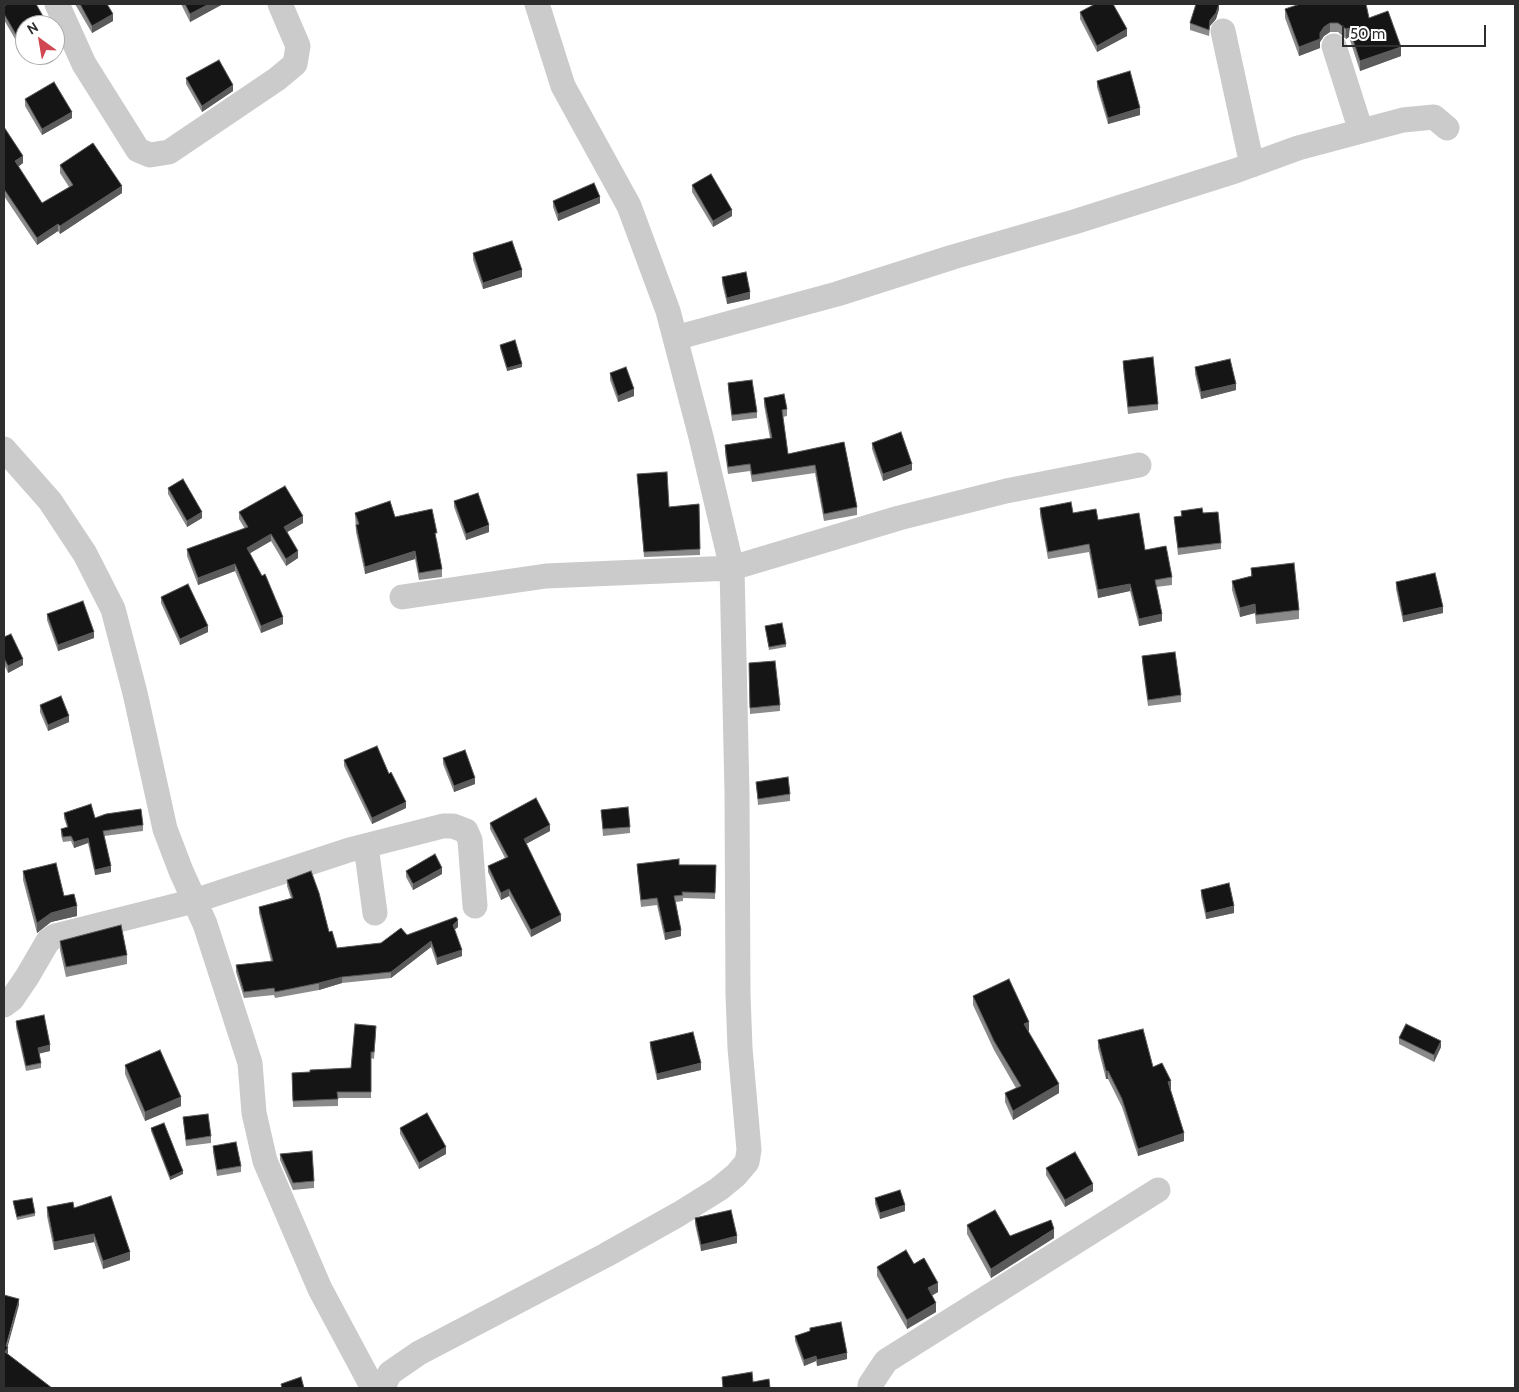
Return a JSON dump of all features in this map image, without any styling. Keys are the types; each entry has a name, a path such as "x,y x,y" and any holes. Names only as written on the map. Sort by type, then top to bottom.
{"street":[{"path":"57,4 84,64 138,150 150,155 169,152 277,79 295,64 298,46 280,4"},
{"path":"382,1388 390,1373 420,1353 606,1255 719,1190 747,1162 749,1150 740,1048 738,994 738,793 732,568 701,437 668,311 629,206 563,86 537,4"},
{"path":"1223,31 1252,165"},
{"path":"1334,46 1360,131"},
{"path":"675,338 838,294 1252,165 1298,148 1360,131 1403,120 1434,117 1448,128"},
{"path":"4,449 50,501 85,554 113,609 135,693 165,829 205,924 250,1063 254,1113 264,1160 320,1289 373,1388"},
{"path":"402,597 546,576 732,568 917,514 1006,491 1139,465"},
{"path":"4,1005 12,999 48,941 55,936 194,901 366,846 443,826 453,826 466,832 470,840 475,906"},
{"path":"366,846 376,913"},
{"path":"870,1388 870,1385 886,1361 1158,1190"}],"building":[{"path":"7,4 36,4 42,15 15,15 15,33 4,14 4,6"},
{"path":"80,4 107,4 113,14 92,26"},
{"path":"185,4 209,4 190,14"},
{"path":"1095,4 1113,4 1127,29 1097,46 1080,12"},
{"path":"1196,4 1219,4 1216,13 1210,20 1209,30 1190,23"},
{"path":"1300,4 1366,4 1369,18 1388,11 1401,47 1360,61 1349,28 1346,29 1338,23 1330,23 1320,33 1320,39 1299,47 1285,9"},
{"path":"219,60 233,85 202,106 186,78"},
{"path":"1130,71 1140,108 1108,118 1097,81"},
{"path":"54,82 72,112 42,129 25,99"},
{"path":"4,127 23,156 15,161 42,203 73,185 60,165 93,143 122,186 60,226 58,224 37,238 4,189"},
{"path":"711,174 732,210 713,221 692,185"},
{"path":"594,183 600,197 558,214 553,201"},
{"path":"512,241 522,270 483,283 473,253"},
{"path":"746,272 750,292 727,298 722,277"},
{"path":"515,340 522,364 507,368 500,345"},
{"path":"1153,357 1158,404 1128,407 1123,361"},
{"path":"1230,359 1236,384 1201,392 1195,367"},
{"path":"626,367 634,389 618,396 610,373"},
{"path":"752,380 757,412 732,415 728,383"},
{"path":"784,394 787,409 782,410 788,454 844,442 857,507 824,514 815,465 752,475 750,464 728,467 725,445 772,438 764,398"},
{"path":"901,432 912,464 883,474 872,443"},
{"path":"667,472 669,507 699,504 700,549 644,552 637,474"},
{"path":"183,479 202,512 187,521 168,488"},
{"path":"285,486 303,516 284,527 298,551 286,559 271,534 247,548 262,576 265,574 283,617 261,626 235,564 198,578 187,549 248,527 239,512"},
{"path":"478,493 489,525 466,534 454,501"},
{"path":"390,501 395,517 432,509 442,569 419,573 415,551 365,567 356,525 359,524 355,513"},
{"path":"1071,502 1073,513 1096,509 1098,520 1139,513 1145,550 1166,546 1172,577 1155,580 1162,614 1139,619 1130,584 1098,590 1089,544 1048,552 1040,508"},
{"path":"1202,508 1203,513 1218,512 1221,543 1178,548 1174,517 1182,516 1181,511"},
{"path":"1294,563 1299,610 1256,615 1255,604 1240,608 1232,581 1252,576 1251,568"},
{"path":"1435,573 1443,607 1403,616 1396,582"},
{"path":"188,584 208,626 180,639 161,597"},
{"path":"83,601 94,632 58,645 47,614"},
{"path":"782,623 786,644 769,647 765,626"},
{"path":"11,634 23,659 8,666 4,658 4,637"},
{"path":"1175,652 1181,695 1148,700 1142,656"},
{"path":"775,661 780,705 750,708 749,663"},
{"path":"61,696 69,716 48,725 40,705"},
{"path":"377,746 389,774 391,772 406,802 372,818 344,760"},
{"path":"465,750 475,778 454,786 443,758"},
{"path":"788,777 790,794 758,799 756,782"},
{"path":"536,798 550,825 524,839 561,915 531,930 509,889 501,893 488,866 508,857 490,823"},
{"path":"91,804 95,818 106,814 141,809 143,825 103,831 111,866 95,870 88,838 74,842 71,836 63,837 61,829 68,827 64,813"},
{"path":"628,807 630,827 603,829 601,810"},
{"path":"435,854 442,868 413,884 406,871"},
{"path":"679,859 679,865 716,865 715,893 682,892 683,895 674,896 681,930 665,933 657,898 641,900 637,864"},
{"path":"56,863 64,896 74,894 77,906 51,913 37,923 23,871"},
{"path":"311,871 329,932 332,931 337,948 381,943 401,928 407,935 456,917 458,920 453,925 462,950 437,958 431,941 391,972 342,977 275,992 274,988 244,992 236,965 273,961 259,907 293,898 287,880"},
{"path":"1229,883 1234,906 1206,913 1201,890"},
{"path":"121,925 127,955 66,967 60,941"},
{"path":"1009,979 1029,1022 1024,1024 1059,1084 1013,1111 1005,1093 1021,1086 994,1041 973,996"},
{"path":"44,1015 50,1045 38,1048 41,1063 26,1066 16,1021"},
{"path":"355,1024 376,1026 374,1052 371,1052 371,1092 337,1092 338,1099 293,1101 292,1073 351,1068"},
{"path":"1406,1024 1441,1041 1434,1055 1399,1038"},
{"path":"1143,1029 1153,1067 1162,1063 1171,1081 1168,1082 1184,1133 1138,1149 1122,1099 1108,1071 1106,1071 1098,1040"},
{"path":"693,1032 701,1063 657,1074 650,1042"},
{"path":"160,1050 181,1097 145,1112 125,1065"},
{"path":"427,1113 446,1147 419,1163 400,1128"},
{"path":"208,1114 211,1136 186,1140 183,1117"},
{"path":"164,1123 183,1171 170,1177 151,1128"},
{"path":"236,1142 241,1166 217,1170 213,1146"},
{"path":"312,1151 314,1181 293,1183 280,1154"},
{"path":"1075,1152 1093,1184 1065,1200 1046,1168"},
{"path":"900,1190 905,1205 880,1213 875,1198"},
{"path":"111,1196 130,1252 103,1261 94,1234 54,1242 47,1207 73,1202 74,1208"},
{"path":"32,1198 35,1213 17,1217 13,1201"},
{"path":"731,1210 737,1236 701,1245 695,1218"},
{"path":"995,1210 1010,1236 1051,1220 1054,1229 991,1269 967,1225"},
{"path":"906,1250 914,1264 924,1258 938,1283 928,1288 936,1303 907,1320 877,1267"},
{"path":"4,1295 19,1299 6,1346 8,1347 5,1352 52,1388 4,1388"},
{"path":"841,1322 847,1353 817,1360 816,1356 804,1360 795,1336 810,1331 810,1328"},
{"path":"752,1372 753,1382 769,1379 770,1388 723,1388 722,1377"},
{"path":"301,1377 304,1388 282,1388 281,1384"}]}
